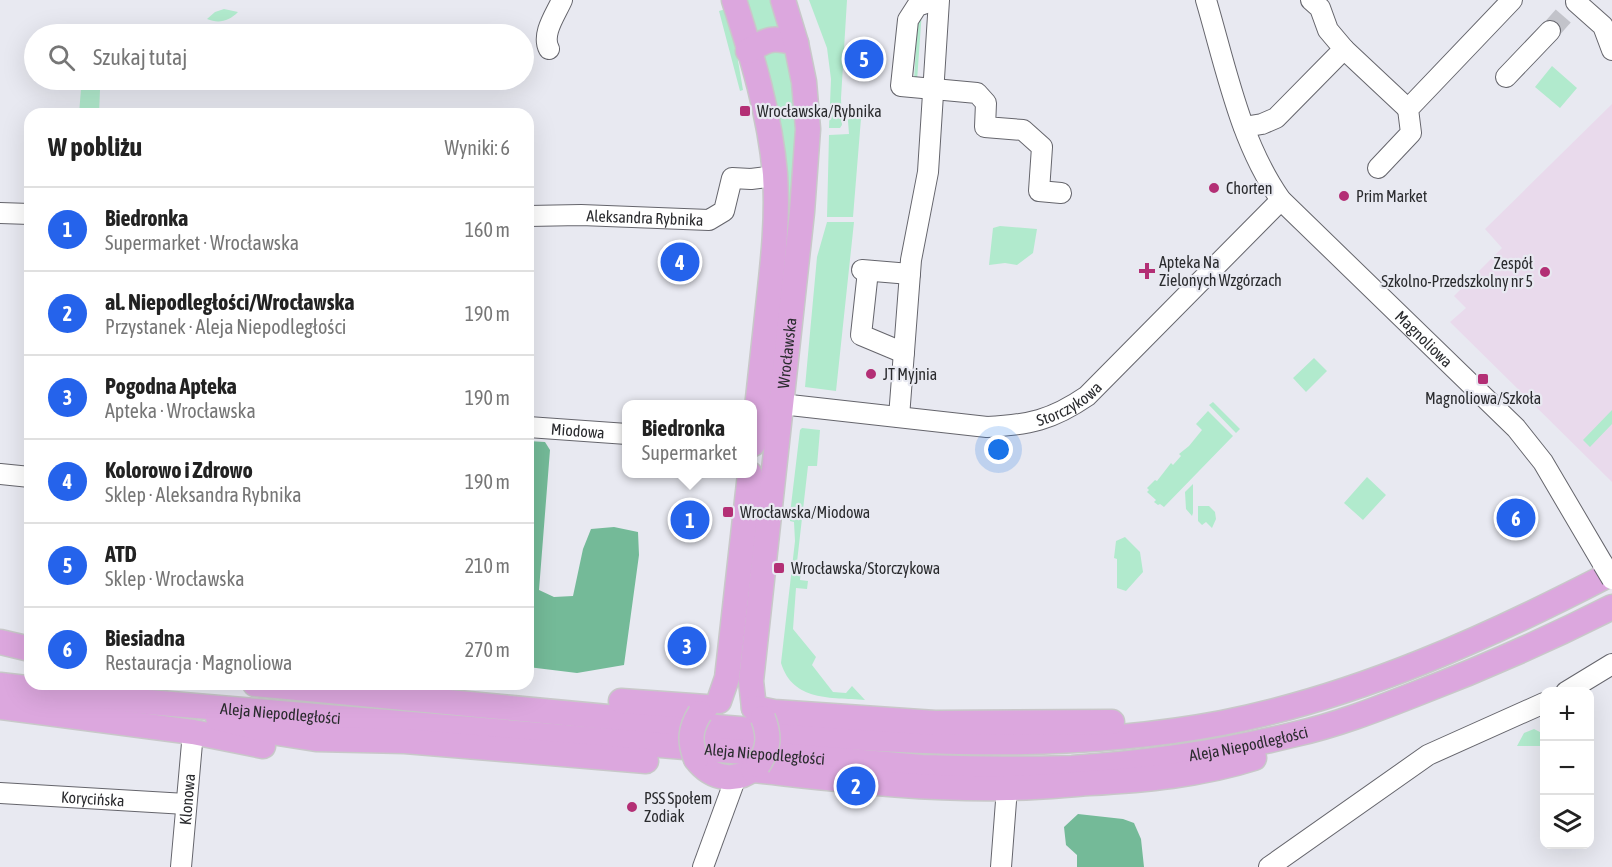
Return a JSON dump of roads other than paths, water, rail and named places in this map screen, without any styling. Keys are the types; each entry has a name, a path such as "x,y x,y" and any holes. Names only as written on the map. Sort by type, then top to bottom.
{"main road":[{"name":"Wrocławska","path":"734,0 771,141 775,176 774,255 757,408"},
{"name":"Wrocławska","path":"758,713 751,681 802,212 808,129 804,82 796,43 783,0"},
{"path":"748,51 766,40 778,38 796,43"},
{"path":"726,769 691,747 690,735 693,723 708,707 727,678 750,478"},
{"name":"Aleja Niepodległości","path":"321,690 802,734 926,742 1012,743 1181,730 1295,705 1362,684 1464,644 1550,605 1609,572"},
{"name":"Aleja Niepodległości","path":"49,690 148,702 922,767 1071,768 1229,749 1299,734 1359,715 1458,677 1562,633 1612,607"},
{"path":"0,629 24,635"},
{"path":"0,642 24,648"},
{"path":"0,658 24,662"},
{"path":"148,702 278,733 316,739 405,741 870,782 1007,788 1133,781 1232,765 1373,722 1458,677"},
{"name":"Aleja Niepodległości","path":"0,684 24,687"},
{"path":"758,713 774,712 935,723 1146,722 1169,720 1362,684"},
{"path":"501,690 708,707 738,700 758,713 768,729 768,742 765,754 726,769"},
{"path":"0,707 193,732 305,753 405,741"}],"street":[{"path":"549,49 547,35 562,0"},
{"path":"899,417 910,260 928,172 934,88 937,0 917,6 908,20 901,86 934,88 977,93 986,103 985,127 1023,130 1042,147 1040,191 1060,193"},
{"name":"Magnoliowa","path":"1206,0 1256,161 1281,200 1516,428 1543,462 1609,572"},
{"path":"1311,0 1320,8 1328,30 1344,49 1408,109 1411,133 1378,168"},
{"path":"1408,109 1512,0"},
{"path":"1573,4 1603,26 1612,50"},
{"path":"1506,77 1550,31"},
{"path":"1244,127 1262,124 1276,118 1344,49"},
{"name":"Aleksandra Rybnika","path":"534,216 581,215 709,220 724,211 732,178 775,176"},
{"name":"Storczykowa","path":"781,404 996,427 1021,425 1048,418 1087,396 1281,200"},
{"path":"0,213 24,214"},
{"path":"904,353 861,335 865,271 910,274"},
{"name":"Miodowa","path":"534,427 622,434"},
{"path":"0,474 24,476"},
{"path":"1574,687 1612,664"},
{"path":"1269,867 1428,755 1540,705"},
{"name":"Klonowa","path":"181,867 193,732"},
{"path":"703,867 718,824 726,769"},
{"path":"1001,867 1007,788"},
{"name":"Korycińska","path":"0,793 186,804"}],"tunnel":[{"path":"1550,31 1565,14"}],"place":[{"name":"ATD","path":"864,59"},
{"name":"Wrocławska/Rybnika","path":"745,111"},
{"name":"Chorten","path":"1214,188"},
{"name":"Prim Market","path":"1344,196"},
{"name":"Kolorowo i Zdrowo","path":"680,262"},
{"name":"Apteka Na Zielonych Wzgórzach","path":"1147,271"},
{"name":"Zespół Szkolno-Przedszkolny nr 5","path":"1545,272"},
{"name":"JT Myjnia","path":"871,374"},
{"name":"Magnoliowa/Szkoła","path":"1483,379"},
{"name":"Wrocławska/Miodowa","path":"728,512"},
{"name":"Biesiadna","path":"1516,518"},
{"name":"Biedronka","path":"690,520"},
{"name":"Wrocławska/Storczykowa","path":"779,568"},
{"name":"Pogodna Apteka","path":"687,646"},
{"name":"al. Niepodległości/Wrocławska","path":"856,786"},
{"name":"PSS Społem Zodiak","path":"632,807"}]}
